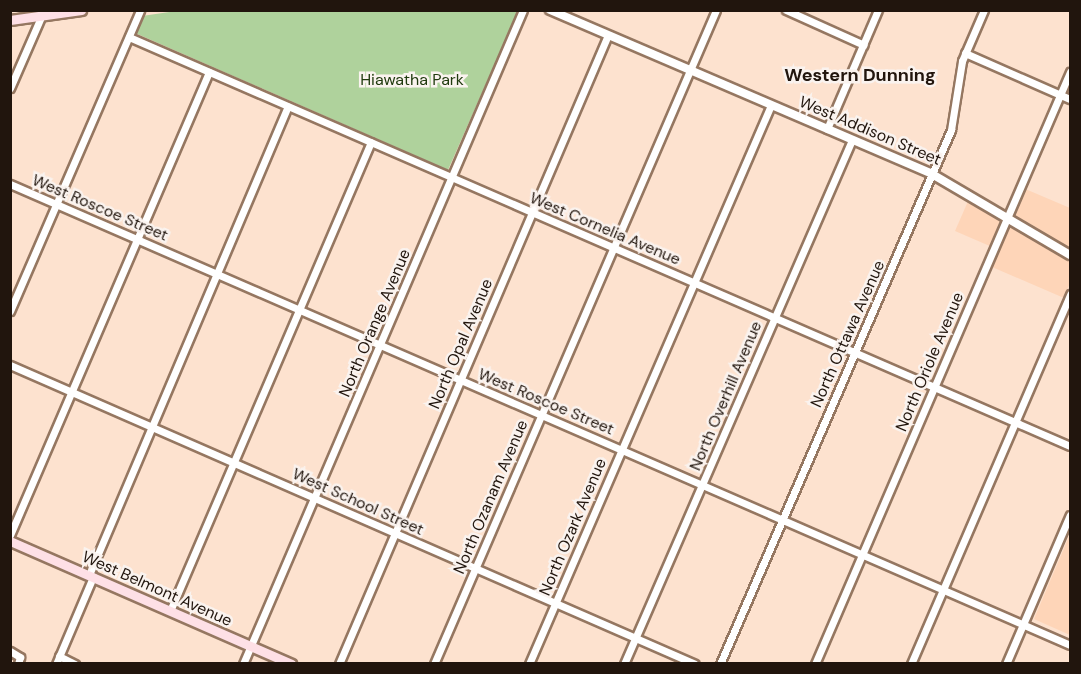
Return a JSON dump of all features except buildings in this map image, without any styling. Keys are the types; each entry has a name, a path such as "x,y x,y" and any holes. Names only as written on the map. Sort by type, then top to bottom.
{"main road":[{"path":"10,20 43,13 81,10"},
{"name":"West Belmont Avenue","path":"10,541 291,663"}],"street":[{"path":"10,311 140,10"},
{"name":"North Orange Avenue","path":"243,663 524,10"},
{"name":"West Addison Street","path":"550,10 932,174 1071,255"},
{"name":"North Ozanam Avenue","path":"434,663 716,10"},
{"path":"786,10 864,45"},
{"path":"827,129 878,10"},
{"name":"North Ottawa Avenue","path":"720,663 951,130 965,53 984,10"},
{"path":"10,88 43,13"},
{"name":"North Opal Avenue","path":"339,663 608,35"},
{"name":"West Cornelia Avenue","path":"129,37 1071,446"},
{"path":"965,53 1071,99"},
{"path":"10,535 209,72"},
{"name":"North Oriole Avenue","path":"815,663 1071,72"},
{"name":"North Ozark Avenue","path":"529,663 771,105"},
{"path":"75,663 57,660 152,427 288,106"},
{"name":"North Overhill Avenue","path":"624,663 852,140"},
{"path":"170,611 371,142"},
{"name":"West Roscoe Street","path":"10,184 1071,645"},
{"path":"910,663 1071,294"},
{"name":"West School Street","path":"10,365 695,663"},
{"path":"1006,663 1071,515"},
{"path":"10,651 20,657 18,663"}],"shaded area":[{"path":"1023,188 1070,208 1070,283 1064,298 992,267 999,250 955,231 969,199 1008,222"},
{"path":"1070,534 1070,635 1034,619"}],"green space":[{"name":"Hiawatha Park","path":"183,10 518,11 448,170 135,33 142,16"}],"district":[{"name":"Western Dunning","path":"860,75"}]}
